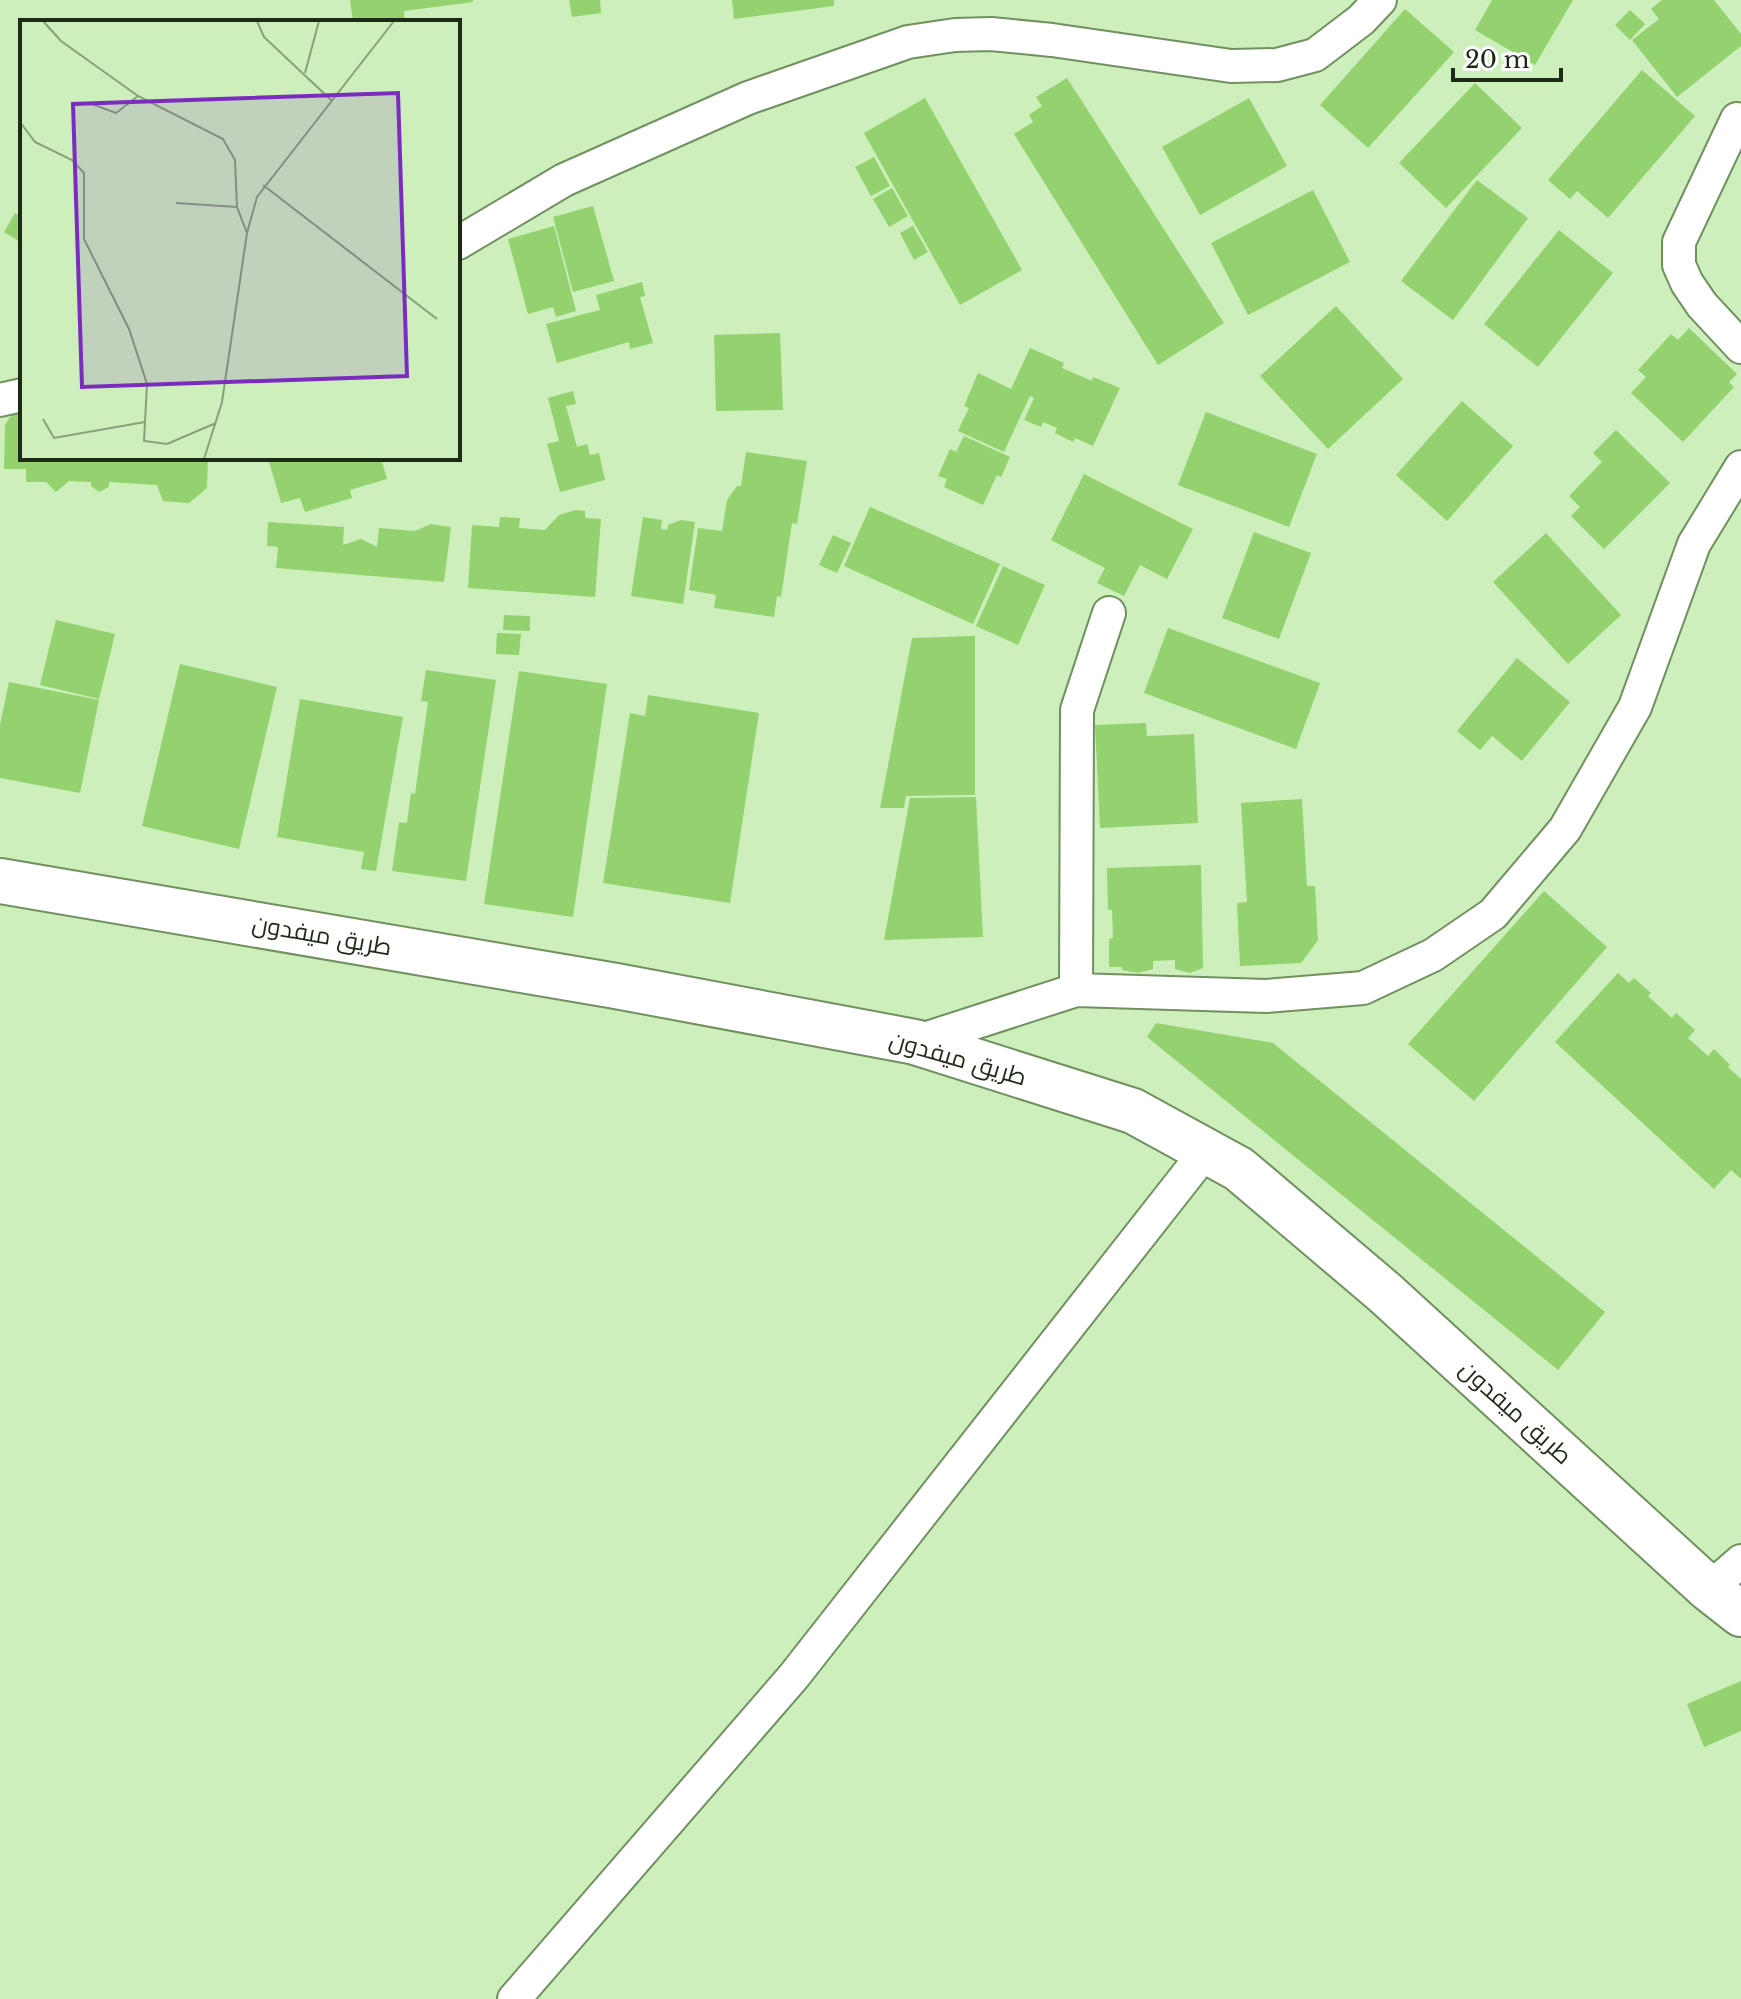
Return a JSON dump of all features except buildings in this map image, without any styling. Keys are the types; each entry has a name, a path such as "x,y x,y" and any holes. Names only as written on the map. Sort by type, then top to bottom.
{"main road":[{"name":"طريق ميفدون","path":"0,881 616,986 915,1042 1133,1111 1239,1169 1730,1588"}],"street":[{"path":"460,242 564,180 748,98 908,42 955,35 991,34 1231,66 1277,65 1315,55 1361,20 1380,0"},
{"path":"1737,119 1679,242 1679,265 1702,305 1741,347"},
{"path":"0,400 20,395"},
{"path":"915,1042 1076,990 1266,996 1363,988 1433,955 1493,914 1565,829 1635,707 1694,544 1741,467"},
{"path":"1076,990 1077,710 1109,613"},
{"path":"514,1999 794,1676 1206,1151"}]}
